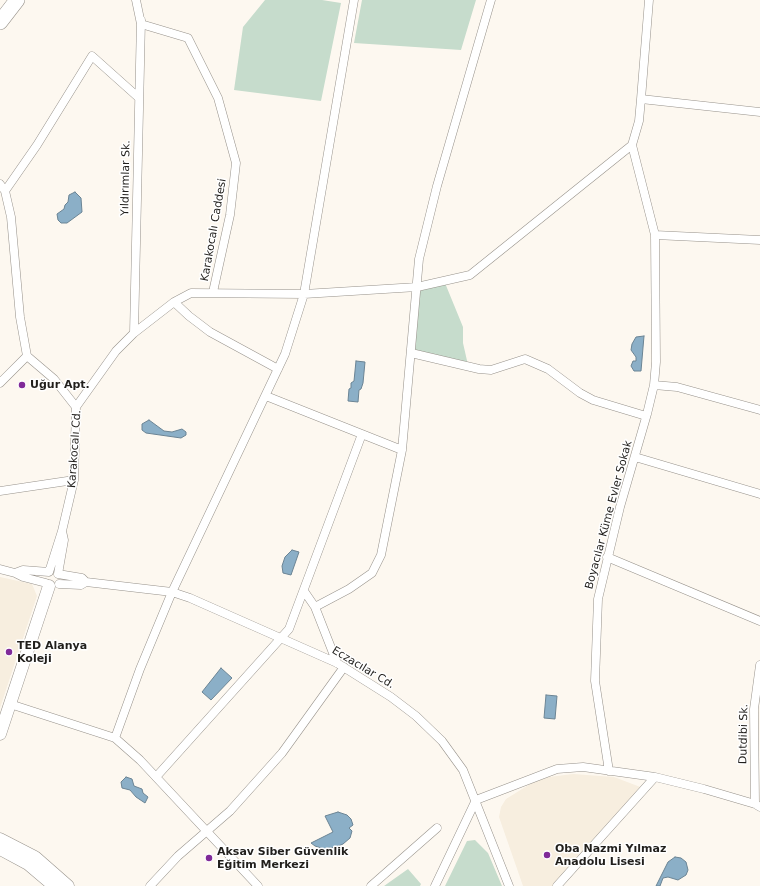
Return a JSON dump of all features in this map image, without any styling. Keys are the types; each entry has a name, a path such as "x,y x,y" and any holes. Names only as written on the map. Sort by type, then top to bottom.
{"highway":[{"path":"0,22 17,0"}],"street":[{"path":"136,0 141,24"},
{"path":"141,0 141,24"},
{"path":"115,738 140,669 172,592 278,369 304,294 354,0"},
{"path":"315,607 350,589 372,573 381,555 402,450 419,259 437,186 491,0"},
{"path":"632,145 639,121 649,0"},
{"name":"Yıldırımlar Sk.","path":"134,333 141,24"},
{"name":"Karakocalı Caddesi","path":"141,24 188,38 218,98 236,163 230,215 213,292"},
{"path":"76,407 54,379 27,356 20,317 11,217 2,188 36,145 92,56 139,98"},
{"path":"641,99 760,112"},
{"name":"Karakocalı Cd.","path":"62,531 74,480 76,407 116,351 134,333 174,302 191,293 304,294 417,287 470,275 632,145"},
{"name":"Boyacılar Küme Evler Sokak","path":"609,771 595,681 598,599 607,557 654,384 656,362 655,235 632,145"},
{"path":"655,235 760,240"},
{"path":"174,302 188,316 210,332 278,369"},
{"path":"411,353 478,369 491,370 525,359 548,369 580,393 593,400 646,416"},
{"path":"0,383 27,356"},
{"path":"654,384 677,387 760,410"},
{"path":"266,396 402,450"},
{"path":"156,777 289,629 362,434"},
{"path":"635,457 760,494"},
{"path":"0,491 74,480"},
{"path":"51,584 45,578 49,572 62,531"},
{"path":"0,734 51,584 60,580 58,574 64,540 62,531"},
{"path":"607,557 760,621"},
{"path":"0,569 15,572 23,577 51,584 81,585 86,582 82,578 58,574 54,571 24,570 15,572"},
{"name":"Eczacılar Cd.","path":"86,582 172,592 282,638 340,665 391,697 442,741 463,770 509,886"},
{"path":"150,886 178,856 205,831 230,811 282,753 340,665 315,607 304,591"},
{"name":"Dutdibi Sk.","path":"757,805 754,709 760,665"},
{"path":"10,704 115,738 156,777 258,886"},
{"path":"434,886 476,800 558,769 583,767 656,777 757,805"},
{"path":"557,886 656,777"},
{"path":"371,886 437,828"},
{"path":"0,839 35,857 68,886"},
{"path":"0,849 28,864 54,886"}],"shaded area":[{"name":"TED Alanya Koleji","path":"0,577 32,584 37,596 0,708"},
{"name":"Oba Nazmi Yılmaz Anadolu Lisesi","path":"573,774 614,777 643,788 554,886 523,886 499,817 501,807 506,799 535,781 549,777"}],"green space":[{"path":"265,0 322,0 341,3 321,101 234,90 243,27"},
{"path":"362,0 476,0 461,50 354,43"},
{"path":"445,283 463,327 463,343 468,365 413,351 419,289"},
{"path":"475,840 488,853 502,886 445,886 467,841"},
{"path":"408,869 421,884 420,886 384,886"}],"water":[{"path":"75,192 81,198 82,212 67,223 61,223 58,220 57,214 64,209 68,202 69,195"},
{"path":"644,336 641,371 634,371 631,366 633,361 636,361 636,357 631,350 632,344 636,337"},
{"path":"356,361 365,362 363,383 361,389 359,390 358,402 348,401 349,389 351,388 351,383 354,381"},
{"path":"149,420 164,431 172,432 182,429 186,432 186,435 181,438 146,433 142,430 142,424"},
{"path":"292,550 299,552 291,575 283,573 282,566 285,557"},
{"path":"221,668 232,678 211,700 202,692"},
{"path":"546,695 557,696 555,719 544,718"},
{"path":"126,777 132,779 134,786 142,789 143,793 148,797 145,803 136,797 130,790 122,788 121,782"},
{"path":"338,812 347,815 351,819 353,825 349,828 352,831 350,838 343,844 336,847 324,849 311,843 333,832 325,816"},
{"path":"675,857 681,858 686,862 688,870 686,875 678,880 668,877 663,878 660,886 656,886 668,862"}],"place":[{"name":"Uğur Apt.","path":"22,385"},
{"name":"TED Alanya Koleji","path":"9,652"},
{"name":"Oba Nazmi Yılmaz Anadolu Lisesi","path":"547,855"},
{"name":"Aksav Siber Güvenlik Eğitim Merkezi","path":"209,858"}]}
